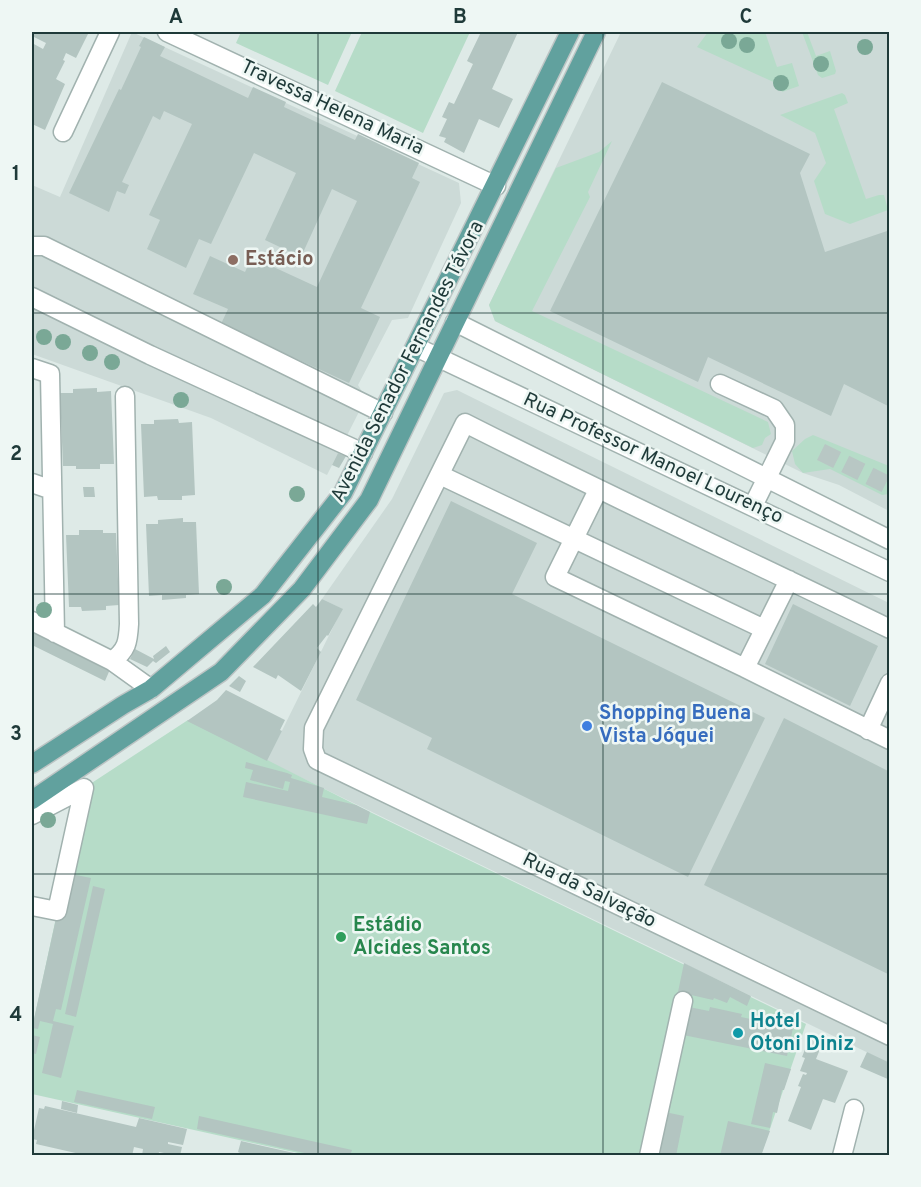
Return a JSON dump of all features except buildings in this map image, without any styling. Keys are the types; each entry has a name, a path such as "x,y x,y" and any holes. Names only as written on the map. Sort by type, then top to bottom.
{"main road":[{"name":"Avenida Senador Fernandes Távora","path":"32,764 123,705 152,689 263,595 343,493 570,32"},
{"name":"Avenida Senador Fernandes Távora","path":"32,800 221,672 302,589 369,500 596,32"}],"street":[{"path":"63,132 110,32"},
{"name":"Travessa Helena Maria","path":"167,32 495,186"},
{"path":"32,246 44,246 383,413"},
{"path":"32,297 150,355 363,453"},
{"name":"Rua Professor Manoel Lourenço","path":"455,322 890,540"},
{"name":"Rua Professor Manoel Lourenço","path":"416,347 890,572"},
{"path":"32,368 50,374 55,633"},
{"path":"720,384 774,409 785,425 785,441 753,506"},
{"path":"112,661 123,652 128,638 124,396"},
{"path":"764,629 440,475 465,423 598,490 890,629"},
{"name":"Rua da Salvação","path":"440,475 315,728 313,748 317,760 890,1036"},
{"path":"32,483 52,490"},
{"path":"598,490 555,577 890,740"},
{"path":"745,668 789,580"},
{"path":"32,621 112,661 152,689"},
{"path":"868,730 888,691"},
{"path":"32,815 84,788 57,911 32,906"},
{"path":"650,1155 683,1001"},
{"path":"842,1155 854,1109"}],"shaded area":[{"name":"Estácio","path":"132,32 459,183 461,203 408,318 392,320 358,385 366,398 327,475 211,418 32,354 32,185 60,197"},
{"path":"621,32 889,32 889,511 839,485 803,473 495,321 489,305"},
{"name":"Shopping Buena Vista Jóquei","path":"457,390 889,603 889,1063 267,761 342,609 322,599 392,499 444,393"}],"green space":[{"path":"241,32 352,32 328,85 236,43"},
{"path":"362,32 470,32 423,133 335,91"},
{"path":"708,32 765,32 777,67 792,63 799,86 782,92 780,85 697,47"},
{"path":"802,32 807,32 816,56 830,51 835,74 822,78 818,75"},
{"path":"842,93 848,103 834,109 866,199 884,195 888,210 850,224 825,214 814,181 826,163 815,133 780,115"},
{"path":"612,141 588,192 590,197 532,311 768,422 771,434 765,438 762,445 753,448 495,321 489,305 556,168 599,152"},
{"path":"813,435 889,466 889,494 882,495 830,469 803,473 795,464 792,451"},
{"name":"Estádio Alcides Santos","path":"188,720 370,812 806,1024 761,1155 307,1155 32,1094 32,1029 84,788"}],"tunnel":[{"path":"821,452 890,486"}],"place":[{"name":"Estácio","path":"233,260"},
{"name":"Shopping Buena Vista Jóquei","path":"587,726"},
{"name":"Estádio Alcides Santos","path":"341,937"},
{"name":"Hotel Otoni Diniz","path":"738,1033"}]}
